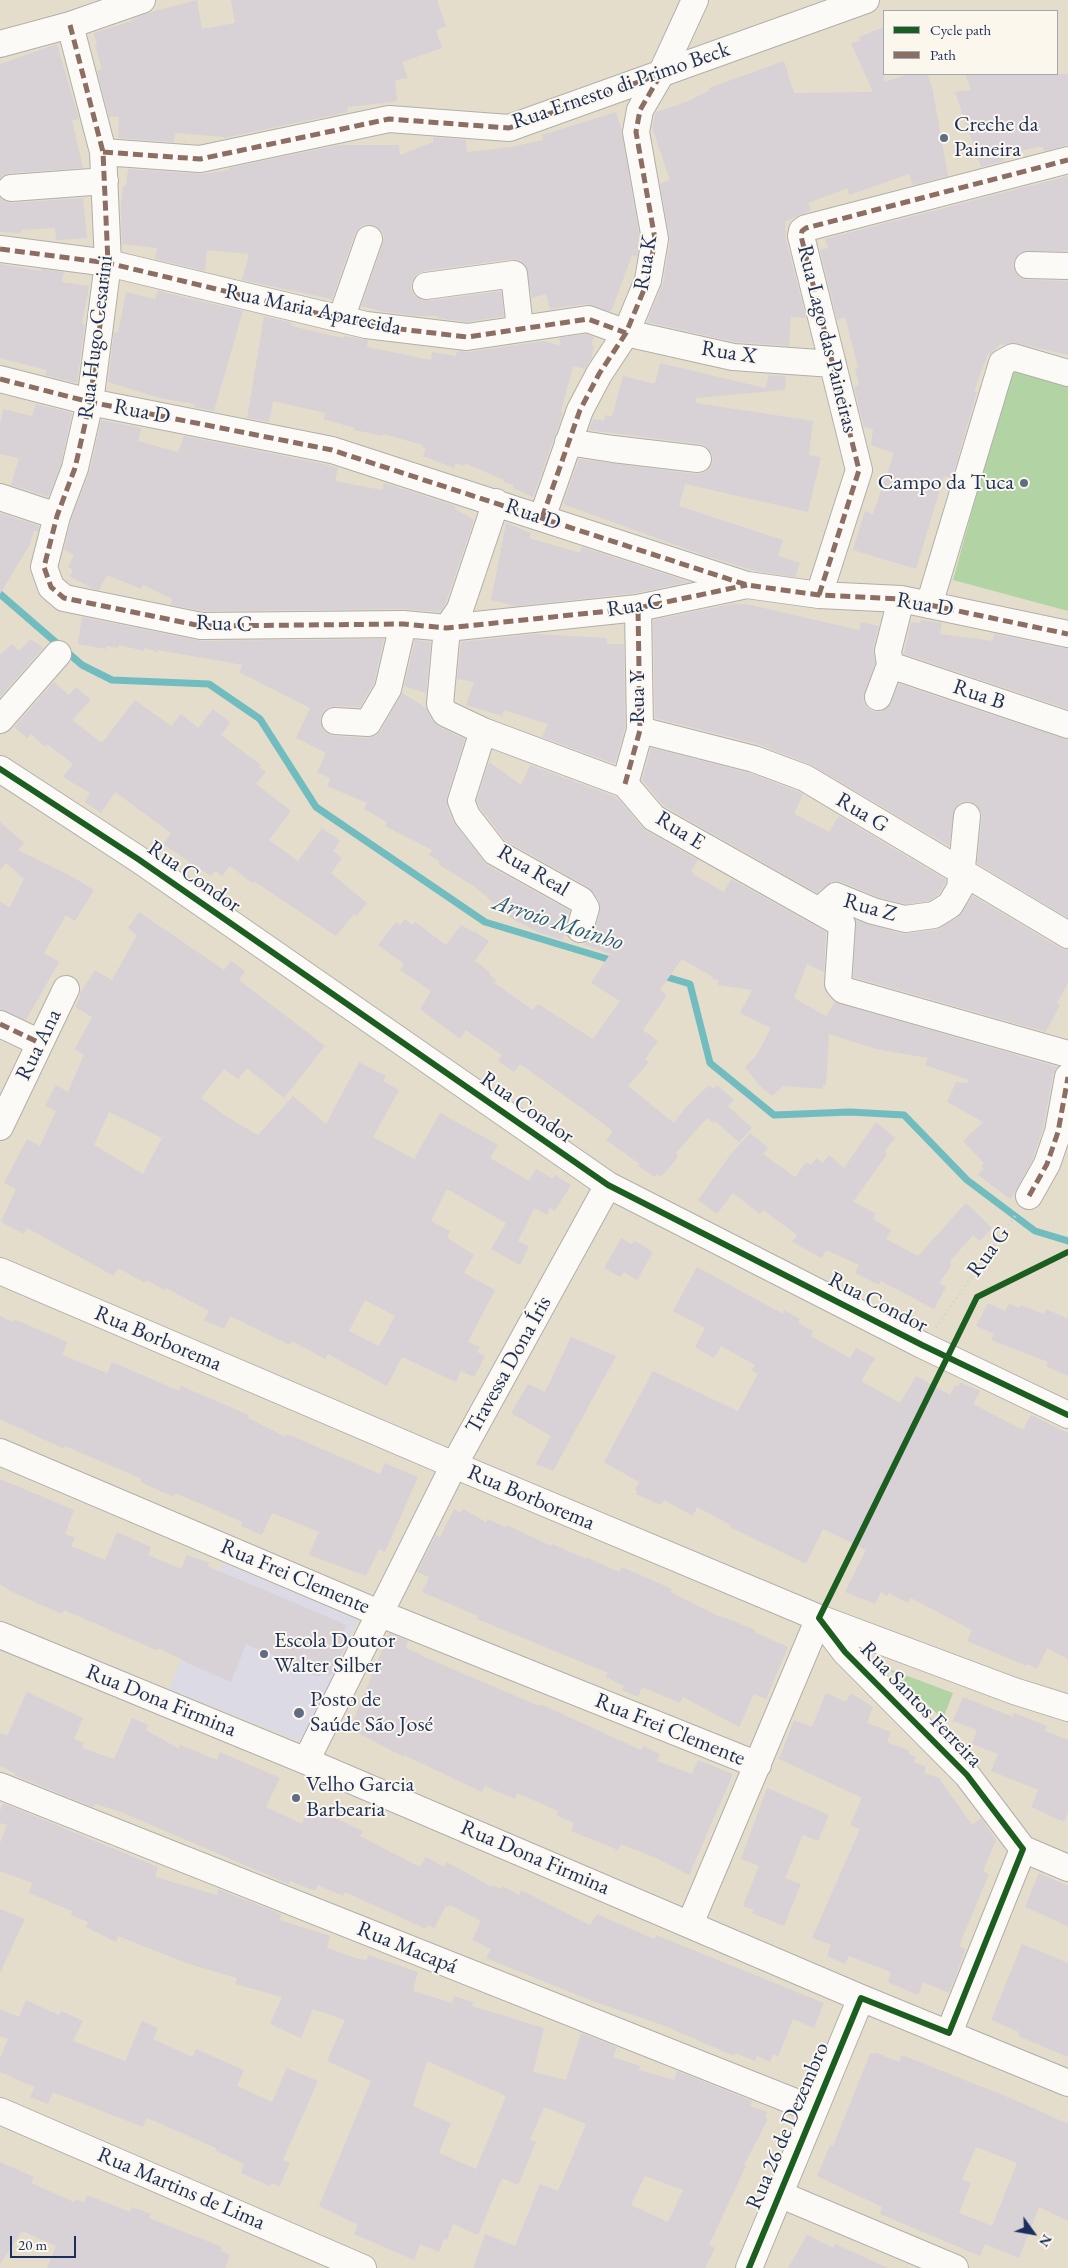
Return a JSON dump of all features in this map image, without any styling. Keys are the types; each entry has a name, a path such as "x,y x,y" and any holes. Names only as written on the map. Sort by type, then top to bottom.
{"street":[{"path":"0,44 70,24 142,0"},
{"name":"Rua K","path":"542,518 580,410 591,388 626,333 648,280 655,239 636,132 640,110 661,74 695,0"},
{"name":"Rua Ernesto di Primo Beck","path":"103,152 200,159 389,119 509,128 866,0"},
{"name":"Rua Hugo Cesarini","path":"51,587 44,567 57,516 76,468 90,402 108,263 103,152 70,24"},
{"name":"Rua Lago das Paineiras","path":"819,595 859,470 801,236 802,231 806,228 1068,160"},
{"path":"11,188 105,182"},
{"path":"342,319 369,239"},
{"name":"Rua Maria Aparecida","path":"0,249 108,263 366,325 467,337 588,319 626,333"},
{"path":"1028,265 1068,266"},
{"path":"426,286 514,274 520,329"},
{"name":"Rua X","path":"626,333 733,357 833,364"},
{"path":"929,605 1002,363 1013,357 1068,373"},
{"name":"Rua D","path":"0,379 90,402 332,450 747,585 819,595 901,599 1068,634"},
{"path":"568,442 613,450 698,460"},
{"path":"0,497 57,516"},
{"name":"Rua E","path":"496,502 460,610 447,628 440,704 445,712 483,731 625,784 654,818 842,924 838,984 843,990 1068,1054"},
{"name":"Rua C","path":"51,587 64,598 201,626 403,624 447,628 638,608 747,585"},
{"path":"878,697 890,665 888,651 901,599"},
{"name":"Rua Y","path":"625,784 640,730 638,608"},
{"path":"334,721 368,723 388,689 403,624"},
{"path":"0,720 58,654"},
{"name":"Rua B","path":"890,665 1068,725"},
{"name":"Rua G","path":"640,730 754,759 805,778 1068,935"},
{"name":"Rua Real","path":"483,731 461,800 466,816 495,852 581,900 586,908 580,929"},
{"name":"Rua Condor","path":"0,769 138,859 608,1185 922,1345 1068,1415"},
{"name":"Rua Z","path":"819,911 836,896 873,911 905,919 934,915 950,905 960,888 960,872 967,816"},
{"name":"Rua Ana","path":"0,1127 66,989"},
{"path":"0,1024 40,1043"},
{"path":"1029,1196 1047,1164 1058,1132 1068,1077"},
{"name":"Travessa Dona Íris","path":"306,1761 454,1466 608,1185"},
{"name":"Rua Borborema","path":"0,1271 454,1466 818,1618 1014,1691 1068,1708"},
{"name":"Rua Frei Clemente","path":"0,1452 381,1614 758,1765"},
{"path":"690,1924 818,1618"},
{"name":"Rua Santos Ferreira","path":"818,1618 845,1652 966,1775 1024,1849"},
{"name":"Rua Dona Firmina","path":"0,1635 306,1761 861,1998 1068,2083"},
{"name":"Rua Macapá","path":"0,1786 813,2109"},
{"path":"949,2034 1024,1849 1068,1868"},
{"name":"Rua 26 de Dezembro","path":"749,2268 813,2109 861,1998"},
{"name":"Rua Martins de Lima","path":"0,2111 362,2268"},
{"path":"779,2194 956,2268"}],"shaded area":[{"name":"Escola Doutor Walter Silber","path":"223,1563 358,1619 305,1743 169,1689"}],"green space":[{"name":"Campo da Tuca","path":"1011,369 1068,385 1068,611 953,580"},
{"path":"889,1669 953,1693 943,1719"}],"building":[{"path":"197,0 202,29 235,23 231,0 437,0 446,26 436,30 442,48 402,62 408,78 395,80 397,100 393,102 347,107 348,112 224,138 175,133 174,142 118,138 119,117 109,117 97,71 102,69 95,46 97,45 94,33 132,21 148,13"},
{"path":"883,27 884,82 907,75 927,75 932,86 948,176 913,185 909,174 849,195 848,188 808,203 811,210 785,222 786,240 806,318 791,317 789,346 735,342 647,322 663,283 670,241 660,184 670,180 652,127 656,112 689,101 710,90 709,88 784,61 794,93 873,92 851,43 860,41 859,37"},
{"path":"57,44 79,119 72,120 83,168 10,173 0,178 0,64"},
{"path":"1068,74 1068,145 1044,151 1043,147 1038,147 1002,155 1004,161 981,167 955,92 971,90 965,75"},
{"path":"616,112 621,128 640,239 637,257 632,255 611,312 586,304 550,309 546,294 532,298 526,265 520,260 512,259 424,271 416,274 411,288 414,296 428,301 501,291 504,316 467,322 438,318 438,316 418,316 385,312 361,306 384,236 381,230 373,225 366,224 360,227 355,234 332,299 242,280 249,254 207,250 205,271 155,259 157,248 122,244 121,207 123,186 126,186 128,169 203,174 229,170 229,168 339,145 399,145 400,155 433,142 433,137 466,140 467,152 511,147 543,140 542,135"},
{"path":"1068,176 1068,251 1021,252 1015,258 1013,265 1015,273 1027,280 1068,281 1068,355 1016,343 999,345 991,354 988,354 974,391 977,392 952,478 944,476 916,569 853,550 865,511 873,514 894,453 871,445 873,429 864,427 854,388 859,384 855,368 858,367 845,317 837,320 820,250 828,248 825,239"},
{"path":"0,198 5,202 12,203 83,198 87,238 56,240 55,228 21,230 21,233 0,232"},
{"path":"0,264 41,271 41,269 64,272 62,282 89,286 82,324 85,324 77,383 45,375 47,370 0,358"},
{"path":"158,291 243,311 214,411 194,407 195,404 160,398 108,382 114,332 118,333 126,292 155,299"},
{"path":"264,316 292,323 291,326 343,338 344,336 368,340 367,347 431,360 432,352 456,356 457,351 469,352 544,341 561,346 559,338 586,334 594,337 591,345 594,346 593,355 585,369 573,366 561,412 563,413 533,497 513,488 514,485 504,482 504,480 465,463 464,466 456,463 454,468 423,456 426,448 422,447 423,445 383,434 383,436 354,430 354,428 324,419 325,413 273,401 269,422 247,418"},
{"path":"660,363 765,388 769,375 786,376 785,390 696,398 696,403 813,421 809,455 821,457 808,512 685,484 679,506 783,540 778,556 800,563 795,577 756,571 706,556 563,504 579,459 696,474 704,473 710,468 713,461 712,454 707,447 700,444 589,430 593,419 604,421 605,415 612,417 623,376 655,384"},
{"path":"36,404 72,413 61,464 48,497 11,485 19,458 0,454 0,424 3,409 32,416"},
{"path":"101,420 141,428 138,441 178,452 184,436 328,465 338,468 335,481 382,490 384,483 455,506 455,509 474,520 446,602 440,612 403,609 202,611 171,605 172,599 143,585 141,589 107,575 99,590 91,588 70,576 73,570 68,567 74,555 64,549 71,520 90,471"},
{"path":"0,513 39,526 37,532 34,530 30,544 0,594"},
{"path":"506,523 531,533 529,538 580,553 582,547 689,582 636,593 516,606 491,600"},
{"path":"732,604 746,604 859,630 861,622 879,626 873,648 875,663 863,699 866,706 872,711 880,712 888,708 899,684 1068,740 1068,918 977,863 982,817 980,809 969,801 961,802 955,808 949,846 810,764 758,744 655,718 653,620"},
{"path":"82,617 201,641 384,639 374,683 360,707 336,706 328,708 322,713 320,720 322,728 327,734 334,736 367,738 375,736 381,731 402,693 426,708 432,720 438,726 465,739 447,796 447,807 453,822 487,865 570,911 566,925 568,937 564,936 562,940 538,932 509,917 512,913 494,903 475,887 438,864 440,861 429,855 432,850 385,826 387,822 364,809 367,803 327,786 331,779 317,772 326,753 296,738 310,708 239,672 243,665 158,650 158,652 144,648 144,651 119,645 118,648 106,646 106,649 78,644"},
{"path":"921,620 942,623 940,634 993,641 994,634 1068,649 1068,709 904,654 911,622 920,623"},
{"path":"534,634 607,638 607,644 624,644 625,728 615,764 542,737 548,724 504,710 502,716 466,705 474,682 457,679 461,642"},
{"path":"31,639 43,648 0,697 0,655 12,644 19,651"},
{"path":"415,640 431,642 426,693 404,686"},
{"path":"54,682 69,695 76,687 91,700 72,720 102,743 135,700 171,726 181,714 198,728 213,709 230,722 221,735 261,765 259,767 266,772 256,784 291,811 269,840 298,861 322,828 340,841 333,851 342,858 331,873 367,903 357,916 354,914 336,936 254,881 252,883 230,866 222,876 215,871 211,876 163,844 171,833 115,792 101,813 85,802 90,793 63,777 73,764 47,744 45,747 31,734 27,738 14,727"},
{"path":"651,748 750,773 803,794 794,814 829,832 839,816 946,880 945,883 939,894 929,901 906,904 878,897 841,882 833,881 817,893 664,806 642,780"},
{"path":"489,762 521,785 530,765 616,797 646,831 698,860 691,871 694,875 724,892 731,879 826,932 824,972 807,964 794,998 826,1016 835,1002 1057,1067 1053,1074 1043,1128 1033,1158 1010,1199 978,1175 984,1168 981,1167 984,1163 963,1141 983,1122 947,1102 956,1082 968,1083 969,1080 925,1065 928,1058 876,1049 829,1034 826,1085 823,1085 823,1089 783,1086 772,1096 760,1086 745,1067 756,1056 771,1028 740,1013 752,990 718,985 718,980 712,979 713,977 682,959 660,990 667,995 643,1030 658,1041 645,1059 649,1062 628,1086 674,1123 684,1109 709,1085 713,1089 717,1085 734,1100 728,1106 752,1128 739,1142 715,1121 713,1123 707,1118 676,1153 678,1157 661,1177 657,1174 655,1177 638,1166 640,1164 606,1140 613,1131 520,1064 514,1072 498,1061 502,1055 466,1030 460,1039 420,1009 431,991 400,970 404,964 378,945 396,922 400,925 405,919 413,925 415,922 446,945 461,925 474,931 489,941 475,961 491,973 489,975 497,980 494,983 533,1010 538,1004 593,1039 620,1001 591,983 610,954 583,944 590,940 594,933 600,912 599,900 588,887 505,840 480,808 477,800"},
{"path":"0,822 24,843 18,850 71,876 94,890 75,921 66,915 44,953 59,962 26,1020 0,1009 0,902 10,907 24,879 6,863 0,870"},
{"path":"973,896 1060,948 1068,950 1068,983 1057,1003 1060,1005 1046,1032 853,977 856,920 902,934 936,930 958,917"},
{"path":"139,912 224,970 231,961 245,971 239,980 325,1046 284,1098 247,1068 238,1079 224,1069 201,1098 227,1117 258,1135 293,1096 326,1124 359,1062 386,1076 383,1081 399,1090 373,1137 414,1159 440,1113 498,1145 490,1158 529,1181 536,1169 553,1179 555,1175 571,1185 555,1211 550,1208 547,1215 534,1209 518,1241 529,1246 520,1265 491,1249 506,1223 447,1189 431,1221 450,1231 447,1238 474,1255 464,1273 495,1290 468,1342 480,1347 477,1352 485,1356 474,1377 461,1371 456,1382 402,1357 387,1386 328,1354 325,1359 292,1341 290,1345 230,1316 224,1329 204,1320 209,1311 166,1288 165,1290 146,1280 145,1283 118,1268 114,1276 27,1228 24,1234 1,1222 16,1189 4,1183 27,1139 40,1146 56,1111 45,1106 56,1085 68,1092 84,1055 75,1049 92,1017 75,1007 80,993 95,970 112,980 137,935 128,928","holes":["109,1112 162,1138 143,1174 94,1145","365,1300 395,1316 379,1346 349,1331"]},
{"path":"876,1122 895,1138 884,1152 887,1154 853,1202 875,1213 873,1219 891,1230 886,1239 918,1256 966,1203 992,1228 980,1241 973,1235 950,1261 951,1266 939,1283 946,1287 934,1309 881,1281 879,1285 855,1273 859,1265 826,1250 822,1258 792,1242 797,1235 763,1210 760,1214 733,1193 717,1214 698,1200 730,1155 750,1133 768,1148 763,1154 795,1177 806,1162 811,1165 816,1158 823,1163 829,1155 844,1168"},
{"path":"621,1238 631,1244 635,1241 653,1252 637,1280 624,1272 620,1277 604,1268"},
{"path":"697,1267 783,1314 784,1310 800,1319 798,1323 813,1331 811,1336 850,1358 856,1348 875,1358 861,1381 900,1403 916,1376 950,1395 955,1385 958,1386 960,1382 980,1391 973,1404 1023,1430 1031,1415 1068,1433 1068,1659 1047,1648 1037,1669 1028,1664 1027,1666 967,1641 972,1630 911,1598 908,1603 889,1593 887,1596 881,1592 875,1604 845,1592 866,1550 823,1529 806,1564 730,1527 731,1525 697,1507 693,1516 664,1500 661,1505 636,1494 637,1491 635,1490 639,1482 604,1462 653,1371 738,1411 758,1374 752,1370 755,1365 721,1346 714,1358 695,1347 705,1328 673,1311"},
{"path":"988,1303 1005,1311 1009,1303 1019,1308 1021,1305 1044,1314 1046,1309 1068,1319 1068,1376 1046,1366 1048,1362 991,1340 994,1334 976,1326"},
{"path":"0,1316 13,1322 14,1319 67,1342 62,1355 107,1373 112,1362 179,1391 181,1386 249,1415 248,1418 286,1437 287,1434 380,1474 385,1463 418,1477 385,1552 379,1549 366,1576 309,1555 319,1532 272,1513 262,1535 241,1526 242,1522 213,1509 175,1493 174,1497 140,1482 142,1479 65,1446 64,1449 0,1419"},
{"path":"571,1337 616,1356 553,1471 536,1464 551,1436 511,1413 528,1384 545,1392"},
{"path":"0,1479 74,1510 65,1534 75,1538 71,1546 105,1560 117,1532 151,1547 148,1555 181,1569 187,1555 209,1563 207,1566 342,1623 346,1626 343,1633 350,1636 333,1674 331,1673 330,1676 321,1673 319,1677 246,1644 231,1682 160,1649 156,1650 64,1610 62,1614 10,1591 0,1584"},
{"path":"454,1509 461,1513 463,1509 486,1522 488,1519 505,1527 507,1525 551,1546 552,1544 586,1559 586,1557 619,1572 622,1567 672,1589 670,1592 720,1617 755,1630 754,1632 788,1647 766,1699 754,1694 739,1727 683,1697 680,1703 642,1687 638,1697 622,1690 624,1686 606,1677 608,1673 477,1619 478,1616 422,1592 429,1577 417,1572 436,1535 440,1537"},
{"path":"389,1633 408,1641 406,1648 422,1656 539,1706 540,1704 641,1750 643,1746 660,1754 657,1761 692,1774 698,1760 733,1774 689,1875 656,1858 621,1844 618,1850 571,1831 574,1823 556,1815 558,1811 517,1793 515,1799 485,1786 482,1792 404,1755 404,1757 350,1729"},
{"path":"27,1692 83,1718 74,1739 84,1743 82,1748 114,1759 132,1718 148,1725 146,1730 179,1749 180,1745 217,1760 220,1752 280,1778 266,1807 302,1824 310,1806 363,1831 360,1836 420,1867 426,1857 444,1867 447,1862 492,1887 492,1885 501,1889 502,1886 519,1895 521,1890 590,1925 597,1914 647,1936 655,1939 656,1935 824,2003 814,2028 793,2019 778,2057 773,2054 770,2062 757,2056 755,2061 736,2053 734,2056 665,2026 592,2001 486,1958 491,1949 472,1940 481,1921 450,1905 446,1906 434,1928 428,1925 426,1929 345,1892 343,1896 318,1885 315,1891 290,1881 289,1884 121,1812 95,1804 93,1807 14,1775 15,1773 0,1766 0,1733 7,1736"},
{"path":"826,1693 846,1702 851,1693 873,1707 867,1723 891,1732 887,1742 910,1751 908,1754 916,1757 914,1762 926,1767 924,1773 939,1778 972,1825 981,1818 996,1840 983,1871 989,1874 961,1941 960,1946 966,1949 949,1993 923,1982 918,1995 888,1982 891,1972 849,1956 845,1964 827,1956 831,1945 812,1938 860,1829 850,1825 862,1798 779,1759 794,1720 812,1727"},
{"path":"963,1697 1013,1717 1014,1713 1047,1726 1045,1731 1068,1740 1068,1812 1064,1822 1031,1807 1038,1790 991,1771 998,1754 972,1744 977,1730 953,1721"},
{"path":"767,1788 829,1815 818,1841 803,1835 785,1878 801,1884 784,1926 752,1913 754,1910 743,1906 759,1866 741,1859"},
{"path":"3,1803 158,1867 155,1877 217,1895 218,1889 281,1914 280,1920 330,1936 327,1948 359,1959 367,1960 368,1955 418,1972 413,1991 452,2003 454,1996 473,2002 472,2006 544,2028 533,2072 566,2080 581,2033 617,2047 613,2057 640,2066 639,2070 674,2080 677,2071 752,2101 750,2106 767,2112 765,2118 768,2119 744,2165 746,2166 709,2245 715,2248 705,2268 473,2268 485,2234 515,2246 540,2184 558,2191 586,2124 544,2107 530,2140 536,2142 518,2185 502,2178 478,2235 453,2224 447,2240 444,2239 439,2252 420,2244 414,2260 354,2234 358,2225 319,2206 371,2081 327,2061 345,2020 313,2009 301,2038 270,2024 282,1997 235,1984 237,1978 189,1964 118,1936 116,1942 86,1927 88,1922 71,1915 72,1911 29,1893 32,1883 0,1871 0,1843 7,1825 0,1823 0,1811","holes":["427,2061 506,2096 476,2169 439,2153 451,2123 413,2106","645,2176 683,2190 668,2222 631,2205"]},
{"path":"1039,1873 1068,1886 1068,1926 1025,1907"},
{"path":"0,1909 25,1919 0,1973"},
{"path":"1022,1944 1068,1963 1068,2057 1018,2036 1019,2032 991,2020"},
{"path":"26,2000 59,2015 61,2011 83,2021 73,2041 125,2061 142,2021 158,2028 153,2039 192,2057 196,2049 244,2070 237,2086 272,2102 287,2068 318,2081 283,2160 290,2163 279,2187 272,2183 270,2186 241,2173 244,2164 215,2150 216,2148 147,2118 143,2127 53,2092 48,2104 30,2097 35,2087 0,2072 0,2058 8,2039 0,2036 0,2009 19,2017"},
{"path":"877,2053 899,2062 902,2055 1015,2100 1068,2124 1068,2221 1039,2207 1019,2258 985,2244 980,2256 880,2214 882,2207 817,2176 830,2145 833,2146 870,2054","holes":["976,2147 1017,2163 992,2226 959,2213 971,2183 962,2179"]},
{"path":"0,2162 34,2177 31,2183 74,2202 76,2199 84,2202 87,2195 130,2212 132,2207 151,2214 149,2218 222,2247 221,2251 230,2255 225,2268 47,2268 56,2246 22,2231 0,2264"},
{"path":"807,2235 833,2248 835,2244 888,2268 788,2268"}],"waterway":[{"name":"Arroio Moinho","path":"0,594 82,665 112,680 209,684 260,719 316,807 485,922 614,961"},
{"name":"Arroio Moinho","path":"660,975 690,984 710,1063 774,1115 850,1112 904,1115 967,1180 1035,1231 1068,1241"}],"marked path":[{"path":"70,25 103,152 108,263 90,402 75,468 57,516 44,567 51,587 64,598 201,626 403,624 447,628 638,608 747,585"},
{"path":"103,152 200,159 389,119 509,128 661,74"},
{"path":"542,518 580,410 599,374 626,333 648,280 655,239 636,132 640,110 661,74"},
{"path":"819,595 859,470 801,236 802,231 806,228 1068,160"},
{"path":"0,249 108,263 366,325 467,337 588,319 626,333"},
{"path":"0,379 90,402 332,450 747,585 819,595 901,599 1068,634"},
{"path":"625,784 640,730 638,608"},
{"path":"0,1024 40,1043"},
{"path":"1029,1196 1047,1164 1058,1132 1068,1077"}],"cycle path":[{"path":"0,769 138,859 608,1185 922,1345 1068,1415"},
{"path":"749,2268 861,1998 949,2033 1023,1849 967,1775 845,1652 819,1618 977,1297 1068,1252"}],"place":[{"name":"Creche da Paineira","path":"944,138"},
{"name":"Campo da Tuca","path":"1024,483"},
{"name":"Escola Doutor Walter Silber","path":"264,1654"},
{"name":"Posto de Saúde São José","path":"299,1713"},
{"name":"Velho Garcia Barbearia","path":"296,1798"}]}
